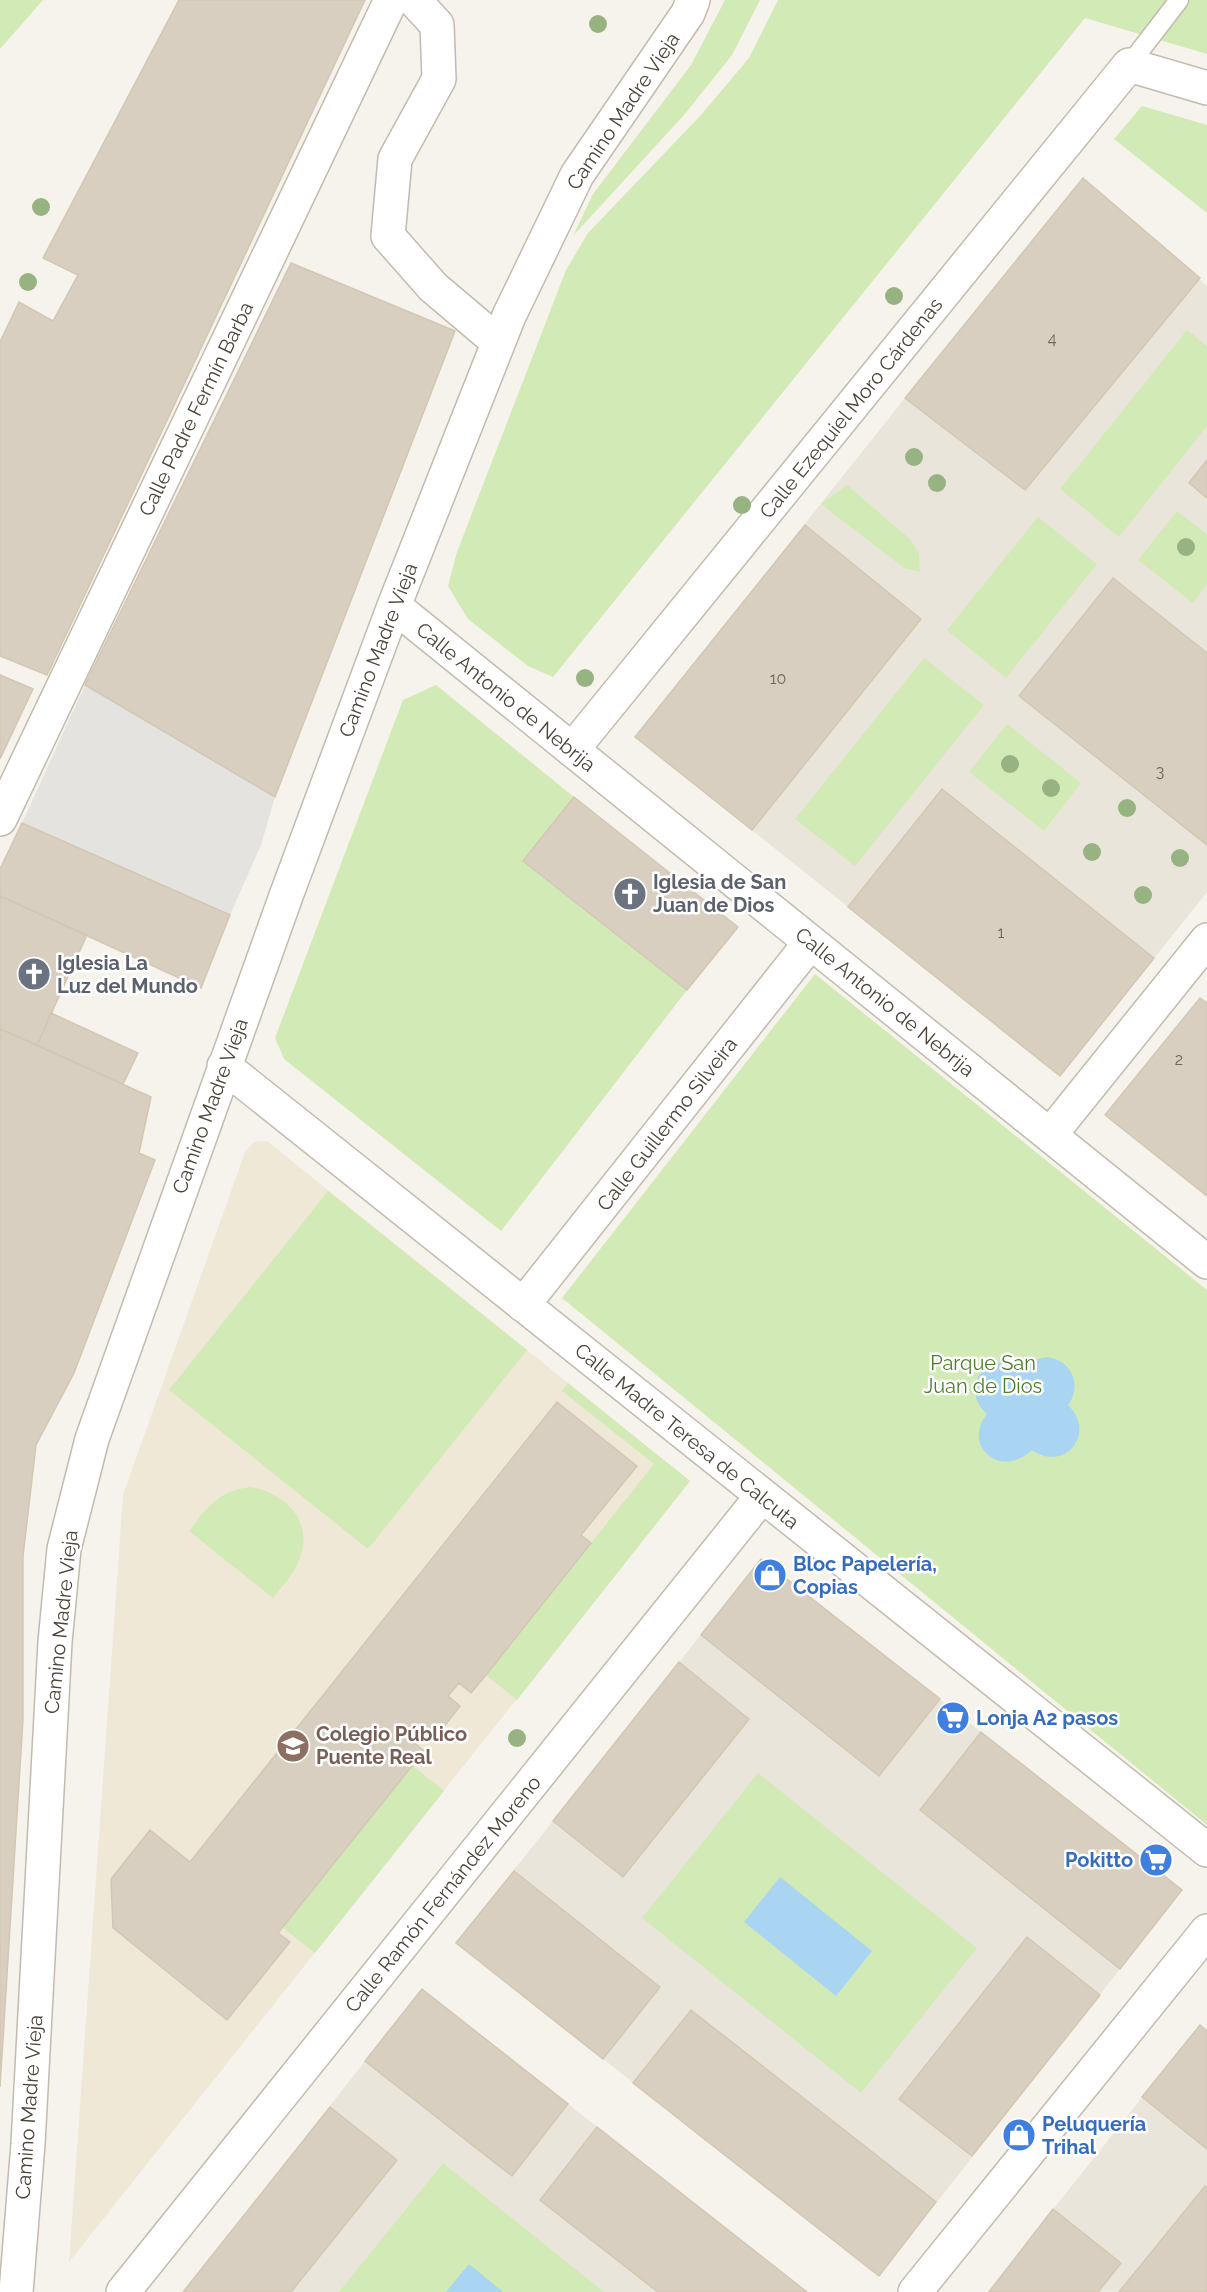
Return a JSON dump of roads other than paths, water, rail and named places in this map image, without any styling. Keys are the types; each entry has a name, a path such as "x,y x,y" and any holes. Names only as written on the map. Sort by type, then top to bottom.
{"street":[{"name":"Calle Padre Fermín Barba","path":"0,819 391,0"},
{"path":"414,0 437,24 438,79 395,159 388,236 433,287 498,342"},
{"name":"Camino Madre Vieja","path":"19,2288 56,1642 64,1549 92,1439 224,1066 394,606 498,342 577,176 688,14 693,0"},
{"path":"1129,65 1207,88"},
{"name":"Calle Ezequiel Moro Cárdenas","path":"572,750 1129,65"},
{"name":"Calle Antonio de Nebrija","path":"394,606 1207,1262"},
{"path":"1050,1135 1207,940"},
{"name":"Calle Guillermo Silveira","path":"523,1305 810,943"},
{"name":"Calle Madre Teresa de Calcuta","path":"224,1066 1207,1850"},
{"name":"Calle Ramón Fernández Moreno","path":"123,2292 762,1496"},
{"path":"915,2292 1207,1931"}],"lane":[{"path":"1129,65 1179,0"}],"water":[{"path":"1047,1357 1063,1363 1072,1375 1074,1389 1068,1405 1076,1416 1079,1427 1078,1438 1073,1447 1056,1457 1044,1456 1032,1450 1020,1458 1008,1461 997,1460 988,1455 979,1437 980,1426 987,1414 975,1392 976,1382 989,1366 1010,1363 1023,1369 1034,1360"},
{"path":"780,1877 872,1951 836,1996 744,1922"},
{"path":"469,2264 503,2292 446,2292"}],"place":[{"name":"Iglesia de San Juan de Dios","path":"630,894"},
{"name":"Iglesia La Luz del Mundo","path":"34,974"},
{"name":"Bloc Papelería, Copias","path":"770,1575"},
{"name":"Lonja A2 pasos","path":"953,1718"},
{"name":"Colegio Público Puente Real","path":"293,1746"},
{"name":"Pokitto","path":"1156,1860"},
{"name":"Peluquería Trihal","path":"1019,2135"}],"park label":[{"name":"Parque San Juan de Dios","path":"983,1374"}]}
